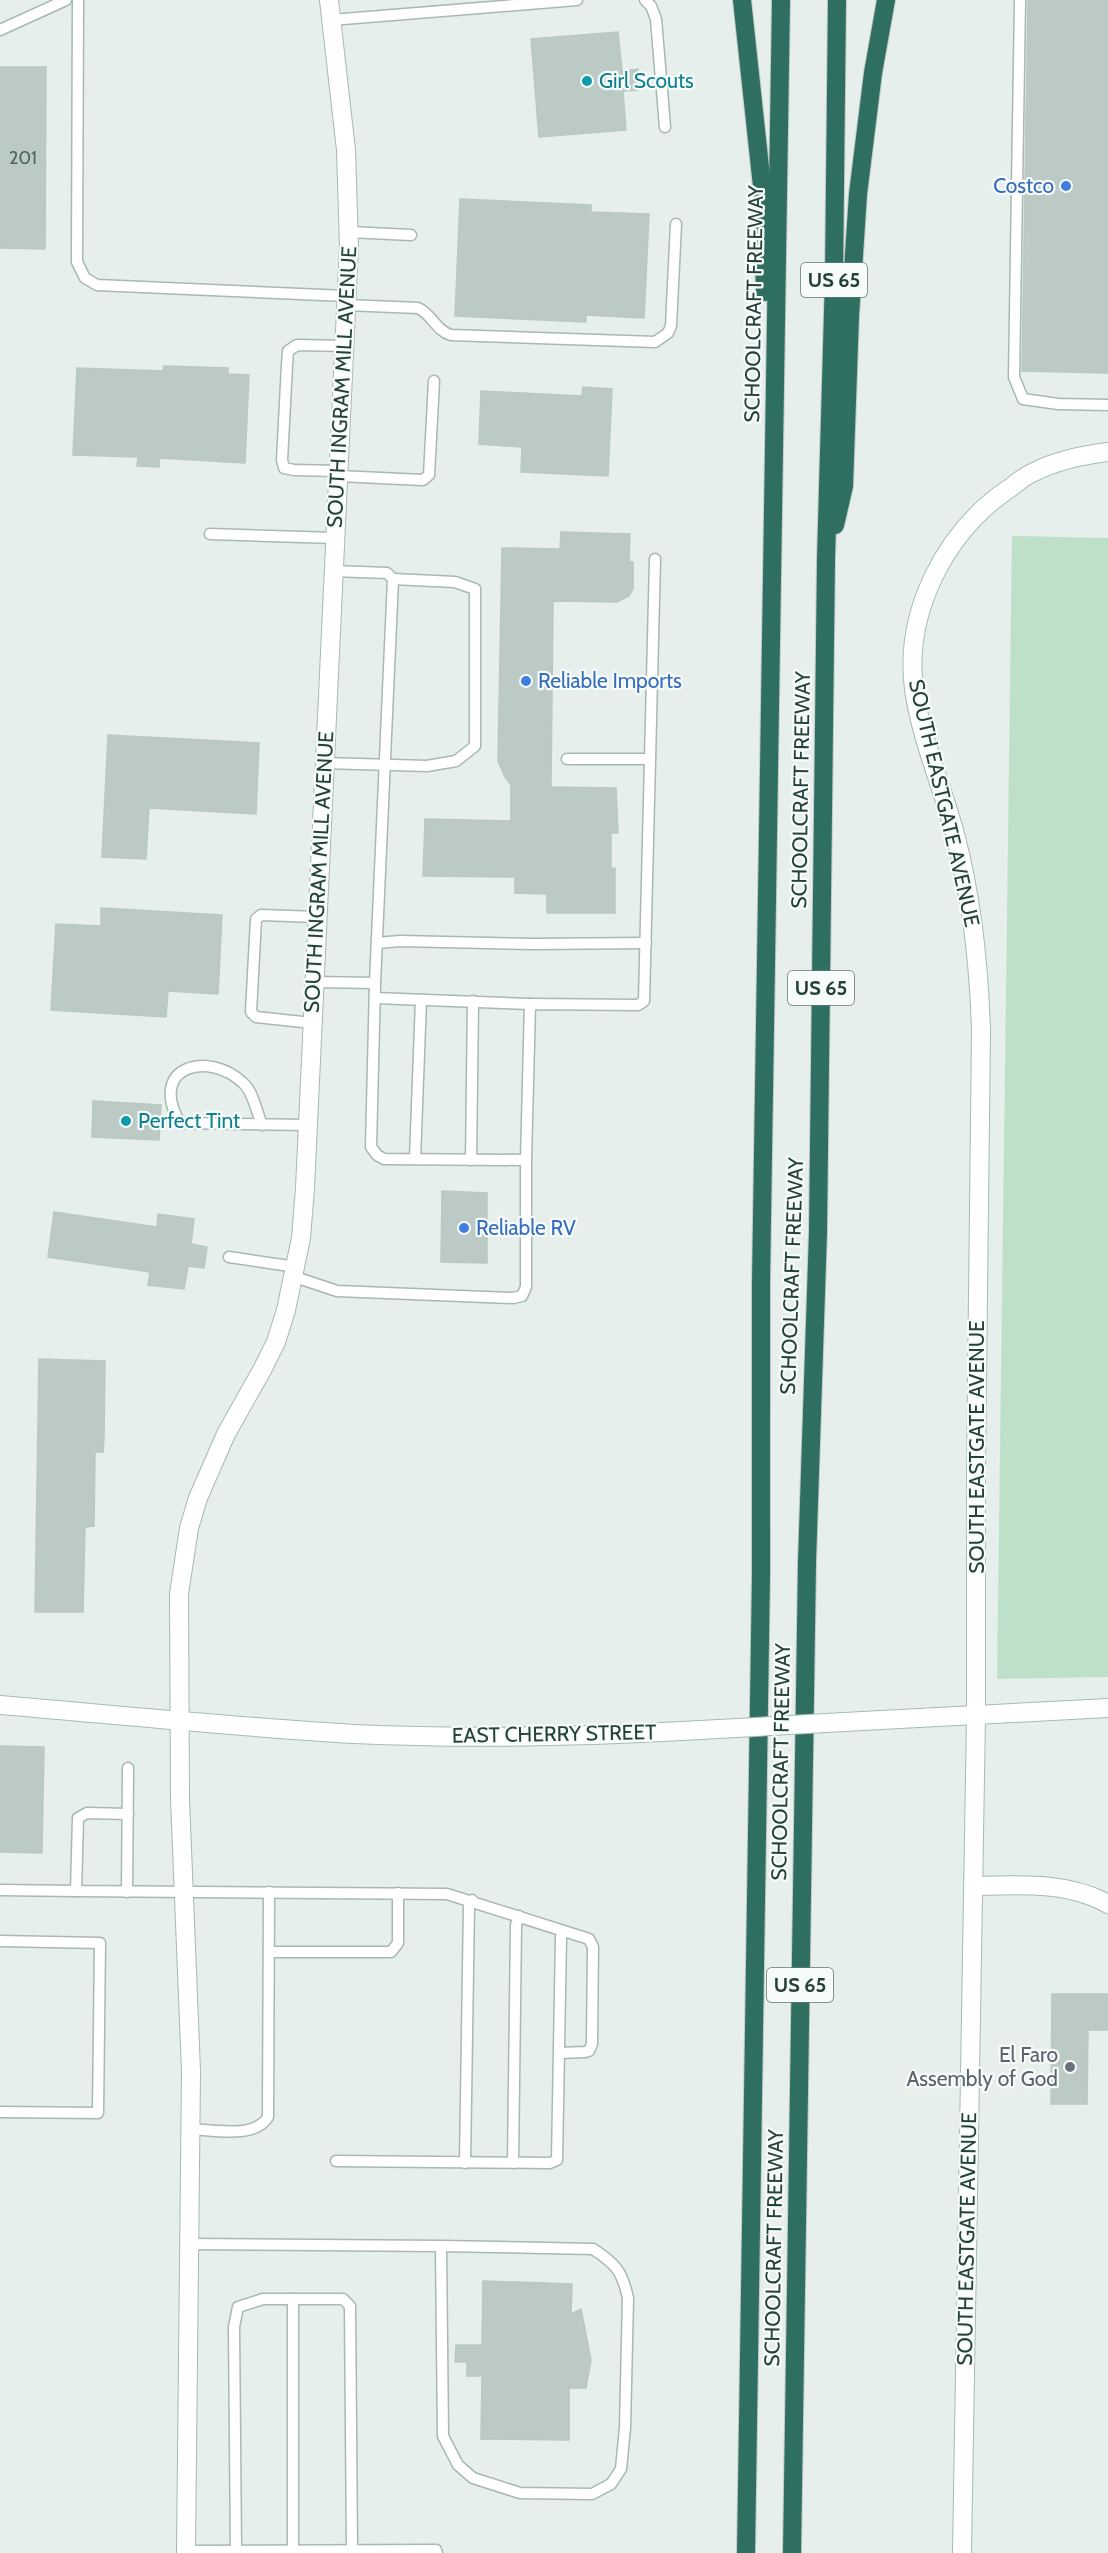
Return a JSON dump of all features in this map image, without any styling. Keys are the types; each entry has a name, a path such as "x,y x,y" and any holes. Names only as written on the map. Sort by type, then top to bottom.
{"highway":[{"path":"742,0 762,186 773,522"},
{"name":"SCHOOLCRAFT FREEWAY","path":"746,2553 761,1563 761,1259 781,0"},
{"name":"SCHOOLCRAFT FREEWAY","path":"792,2553 807,1562 818,1208 826,559 834,277 837,0"},
{"path":"826,559 844,486 858,194 873,73 886,0"}],"street":[{"name":"SOUTH INGRAM MILL AVENUE","path":"186,2551 190,2042 180,1799 179,1594 189,1528 209,1468 276,1342 296,1272 304,1198 349,232 346,150 329,0"},
{"name":"SOUTH EASTGATE AVENUE","path":"962,2553 976,1716 980,988 968,888 955,833 922,726 914,688 914,644 923,603 945,554 983,507 1033,472 1087,455 1108,452"},
{"name":"EAST CHERRY STREET","path":"0,1704 354,1734 461,1737 570,1737 1108,1708"},
{"path":"973,1886 1030,1885 1066,1890 1096,1898 1108,1904"}],"lane":[{"path":"0,30 66,0"},
{"path":"78,0 77,262 85,278 97,285 346,301 418,308 423,310 442,331 452,335 656,342 668,333 671,326 676,224"},
{"path":"331,20 577,0"},
{"path":"645,0 651,6 656,19 665,127"},
{"path":"1020,0 1014,377 1023,399 1058,404 1108,405"},
{"path":"349,232 411,235"},
{"path":"344,346 297,345 288,351 282,460 284,468 423,480 429,475 434,381"},
{"path":"210,534 334,537"},
{"path":"375,998 530,1004 638,1005 644,1001 655,559"},
{"path":"324,763 427,766 456,761 475,746 475,589 455,582 333,571"},
{"path":"390,576 370,1147 384,1159 526,1160"},
{"path":"567,759 650,759"},
{"path":"312,1023 256,1017 251,1012 256,919 261,915 317,917"},
{"path":"377,943 400,941 533,944 646,943"},
{"path":"314,982 375,983"},
{"path":"416,1159 421,1000"},
{"path":"471,1160 473,1001"},
{"path":"229,1257 296,1272 337,1291 513,1298 522,1296 526,1287 530,1004"},
{"path":"262,1125 246,1084 231,1073 208,1067 193,1067 173,1077 170,1090 173,1111 180,1123 262,1125 308,1125"},
{"path":"127,1892 128,1768"},
{"path":"76,1891 78,1818 87,1813 128,1814"},
{"path":"0,1890 447,1894 472,1900 589,1939 592,1942 592,2044 589,2051 560,2053"},
{"path":"190,2129 252,2129 264,2123 268,2117 269,1892"},
{"path":"269,1952 391,1952 398,1943 398,1893"},
{"path":"465,2163 469,1905 472,1900"},
{"path":"513,2163 516,1925 519,1916"},
{"path":"336,2161 550,2163 557,2160 561,1936 563,1931"},
{"path":"0,1941 100,1943 98,2113 0,2112"},
{"path":"189,2244 441,2246 593,2249 613,2262 623,2278 628,2298 626,2428 621,2469 611,2484 592,2494 520,2493 473,2478 458,2465 443,2436 441,2246"},
{"path":"236,2552 234,2327 238,2307 263,2299 343,2299 350,2306 352,2551"},
{"path":"293,2299 293,2551"},
{"path":"186,2551 436,2550 437,2553"}],"green space":[{"path":"1012,536 1108,538 1108,1677 997,1679"}],"building":[{"name":"Costco","path":"1028,0 1108,0 1108,373 1022,371"},
{"name":"Girl Scouts","path":"618,32 622,71 638,69 639,90 623,91 626,130 539,137 531,39"},
{"path":"0,67 46,67 45,249 0,248"},
{"path":"460,199 591,205 591,212 649,214 644,318 586,315 586,322 455,316"},
{"path":"164,366 228,368 228,374 249,375 245,463 159,458 159,467 137,466 138,457 73,455 77,368 163,371"},
{"path":"583,387 612,389 608,476 521,472 522,447 479,444 481,391 582,396"},
{"name":"Reliable Imports","path":"561,532 630,534 629,561 633,562 633,589 629,596 617,602 553,601 551,787 616,788 618,833 611,833 611,869 615,868 615,913 547,913 547,894 515,893 515,877 423,876 425,819 511,821 511,785 498,761 502,548 560,549"},
{"path":"108,735 259,743 256,814 149,808 146,859 102,857"},
{"path":"101,908 222,915 218,994 168,991 166,1017 51,1010 56,924 101,926"},
{"name":"Perfect Tint","path":"93,1101 161,1105 159,1140 92,1137"},
{"name":"Reliable RV","path":"442,1191 487,1193 487,1263 441,1262"},
{"path":"54,1212 157,1227 158,1214 194,1219 191,1244 207,1247 204,1268 188,1266 184,1289 148,1285 150,1272 48,1257"},
{"path":"39,1359 105,1361 103,1452 95,1452 94,1526 85,1527 83,1612 35,1612"},
{"path":"0,1746 44,1747 42,1853 0,1852"},
{"name":"El Faro Assembly of God","path":"1052,1994 1108,1994 1108,2030 1088,2030 1087,2104 1051,2104"},
{"path":"483,2281 572,2284 571,2314 581,2309 591,2360 586,2388 569,2388 569,2440 481,2439 482,2376 467,2376 467,2362 455,2362 456,2345 482,2345"}],"place":[{"name":"Girl Scouts","path":"587,81"},
{"name":"Costco","path":"1066,186"},
{"name":"Reliable Imports","path":"526,681"},
{"name":"Perfect Tint","path":"126,1121"},
{"name":"Reliable RV","path":"464,1228"},
{"name":"El Faro Assembly of God","path":"1070,2067"}]}
